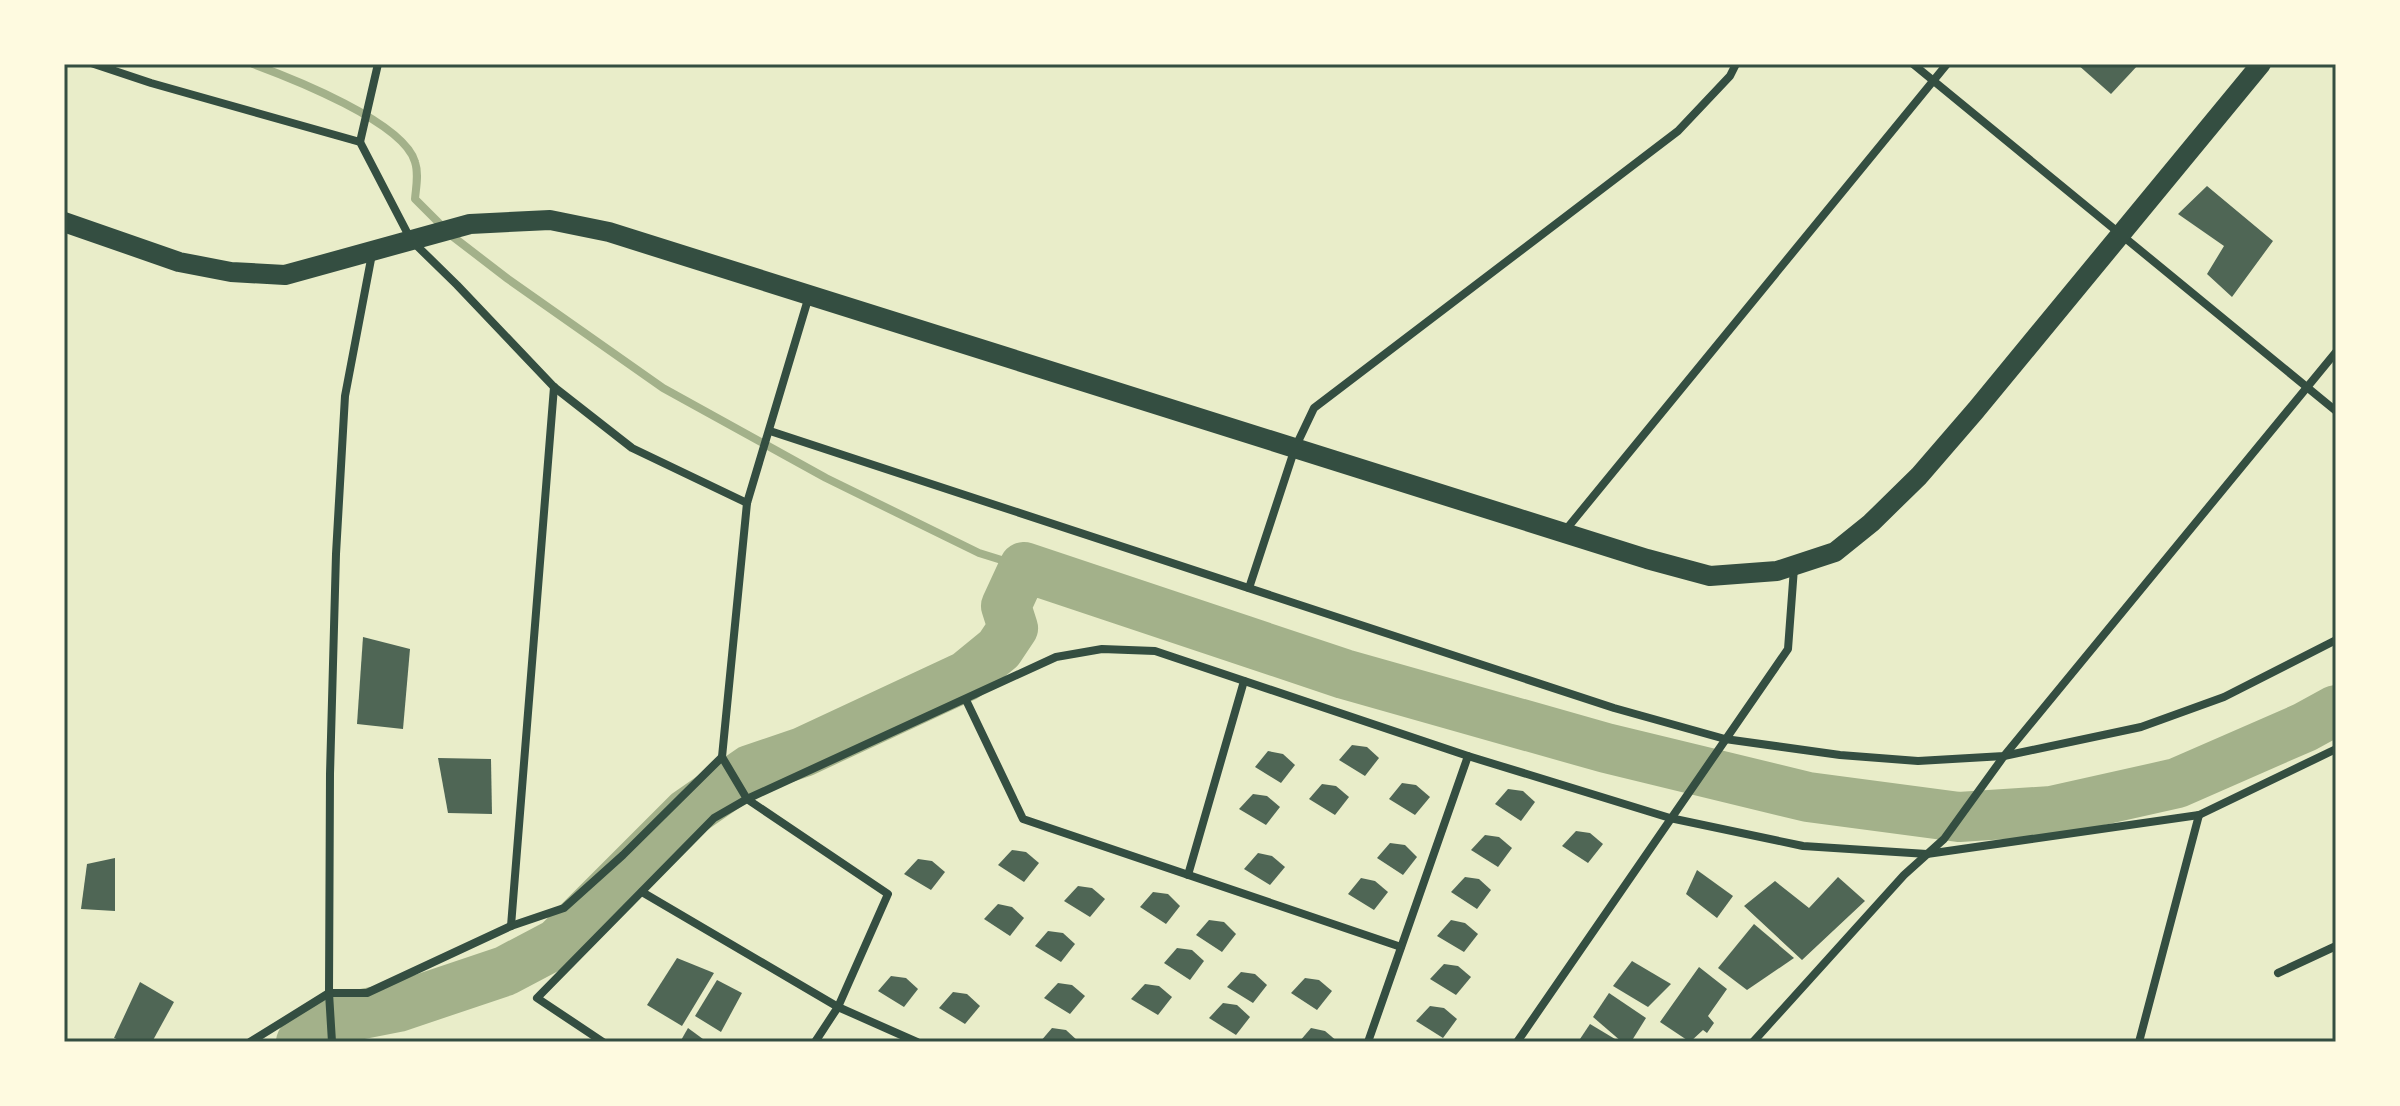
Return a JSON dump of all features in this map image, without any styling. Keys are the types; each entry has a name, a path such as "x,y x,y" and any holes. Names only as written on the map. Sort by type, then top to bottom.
{"main road":[{"path":"64,222 179,262 231,272 285,275 470,224 550,220 609,232 1563,533 1710,576 1777,571 1835,552 1871,523 1919,476 1986,399 2261,64"}],"street":[{"path":"94,64 360,142"},
{"path":"378,64 360,142 411,240 554,387 632,448 747,503"},
{"path":"1249,588 1295,448 1314,408 1678,131 1730,76 1736,64"},
{"path":"1913,64 2336,411"},
{"path":"1563,533 1947,64"},
{"path":"332,1041 329,993 330,774 336,554 345,396 373,251"},
{"path":"809,295 747,503 722,757 747,799 888,894 838,1007 815,1042"},
{"path":"1753,1042 1904,875 1944,839 2004,756 2336,352"},
{"path":"511,926 554,387"},
{"path":"770,431 1614,708 1725,739 1840,755 1918,761 2004,756 2141,727 2224,697 2336,640"},
{"path":"1517,1042 1788,649 1795,565"},
{"path":"603,1042 537,998 714,818 747,799 1056,657 1102,649 1155,651 1468,756 1670,818 1803,846 1927,854 2199,815 2336,749"},
{"path":"1188,875 1244,681"},
{"path":"966,700 1023,819 1401,947"},
{"path":"1368,1042 1468,756"},
{"path":"250,1042 329,993 367,993 511,926 564,908 623,855 722,757"},
{"path":"2139,1042 2199,815"},
{"path":"642,892 838,1007 917,1042"},
{"path":"2278,973 2336,946"}],"building":[{"path":"2077,64 2139,64 2111,94"},
{"path":"2207,186 2273,241 2232,297 2207,274 2224,246 2178,214"},
{"path":"363,637 410,649 403,729 357,724"},
{"path":"1352,745 1367,747 1379,758 1365,776 1339,760"},
{"path":"1268,751 1283,754 1295,765 1281,783 1255,767"},
{"path":"438,758 491,759 492,814 448,813"},
{"path":"1402,783 1416,785 1430,797 1415,815 1389,799"},
{"path":"1322,784 1336,786 1349,797 1335,815 1309,799"},
{"path":"1508,789 1523,791 1535,802 1521,821 1495,804"},
{"path":"1253,794 1267,796 1280,807 1266,825 1239,809"},
{"path":"1576,831 1590,833 1603,844 1588,863 1562,846"},
{"path":"1485,835 1499,837 1512,848 1498,867 1471,850"},
{"path":"1390,843 1405,845 1417,857 1403,875 1377,858"},
{"path":"1012,850 1026,852 1039,863 1024,882 998,865"},
{"path":"1258,853 1272,856 1285,867 1270,885 1244,869"},
{"path":"115,858 115,911 81,909 87,864"},
{"path":"918,859 932,861 945,872 931,890 904,874"},
{"path":"1697,870 1733,896 1717,918 1686,894"},
{"path":"1465,877 1479,879 1491,890 1477,909 1451,892"},
{"path":"1838,877 1865,901 1802,960 1744,906 1775,881 1809,908"},
{"path":"1361,878 1375,881 1388,892 1374,910 1348,894"},
{"path":"1078,886 1092,888 1105,899 1090,917 1064,901"},
{"path":"1153,892 1168,894 1180,906 1166,924 1140,907"},
{"path":"998,904 1012,907 1024,918 1010,936 984,919"},
{"path":"1209,920 1224,922 1236,934 1222,952 1196,935"},
{"path":"1451,920 1465,923 1478,934 1464,952 1437,936"},
{"path":"1754,924 1794,958 1747,990 1718,968"},
{"path":"1048,931 1063,933 1075,944 1061,962 1035,946"},
{"path":"1177,948 1192,950 1204,961 1190,980 1164,963"},
{"path":"677,958 714,973 682,1026 647,1005"},
{"path":"1632,961 1671,984 1648,1007 1613,986"},
{"path":"1444,964 1458,966 1471,977 1456,995 1430,979"},
{"path":"1699,967 1727,989 1708,1016 1714,1023 1707,1033 1703,1030 1690,1042 1660,1022"},
{"path":"1241,972 1255,974 1267,985 1253,1003 1227,987"},
{"path":"891,976 906,978 918,989 904,1007 878,991"},
{"path":"1305,978 1319,980 1332,991 1317,1010 1291,993"},
{"path":"717,980 742,993 721,1032 695,1016"},
{"path":"140,982 174,1002 152,1042 124,1042 114,1038"},
{"path":"1058,983 1072,985 1085,996 1070,1014 1044,998"},
{"path":"1145,984 1159,986 1172,997 1158,1015 1131,999"},
{"path":"953,992 967,994 980,1006 965,1024 939,1008"},
{"path":"1609,993 1646,1018 1631,1042 1622,1042 1593,1017"},
{"path":"1223,1003 1237,1005 1250,1017 1236,1035 1209,1018"},
{"path":"1430,1006 1444,1008 1457,1019 1443,1038 1416,1021"},
{"path":"1590,1024 1620,1042 1578,1042"},
{"path":"688,1028 707,1042 680,1042"},
{"path":"1052,1028 1066,1030 1079,1042 1040,1042"},
{"path":"1311,1028 1325,1031 1338,1042 1299,1042"}],"waterway":[{"path":"253,64 344,103 390,132 406,147 415,162 415,199 452,236 663,388 826,478 979,553 1024,567"},
{"path":"301,1042 342,1018 398,1007 505,971 558,943 688,813 750,770 803,752 966,676 999,649 1013,628 1006,606 1024,567 1344,674 1606,748 1808,797 1959,817 2052,811 2177,783 2305,727 2336,710"}]}
